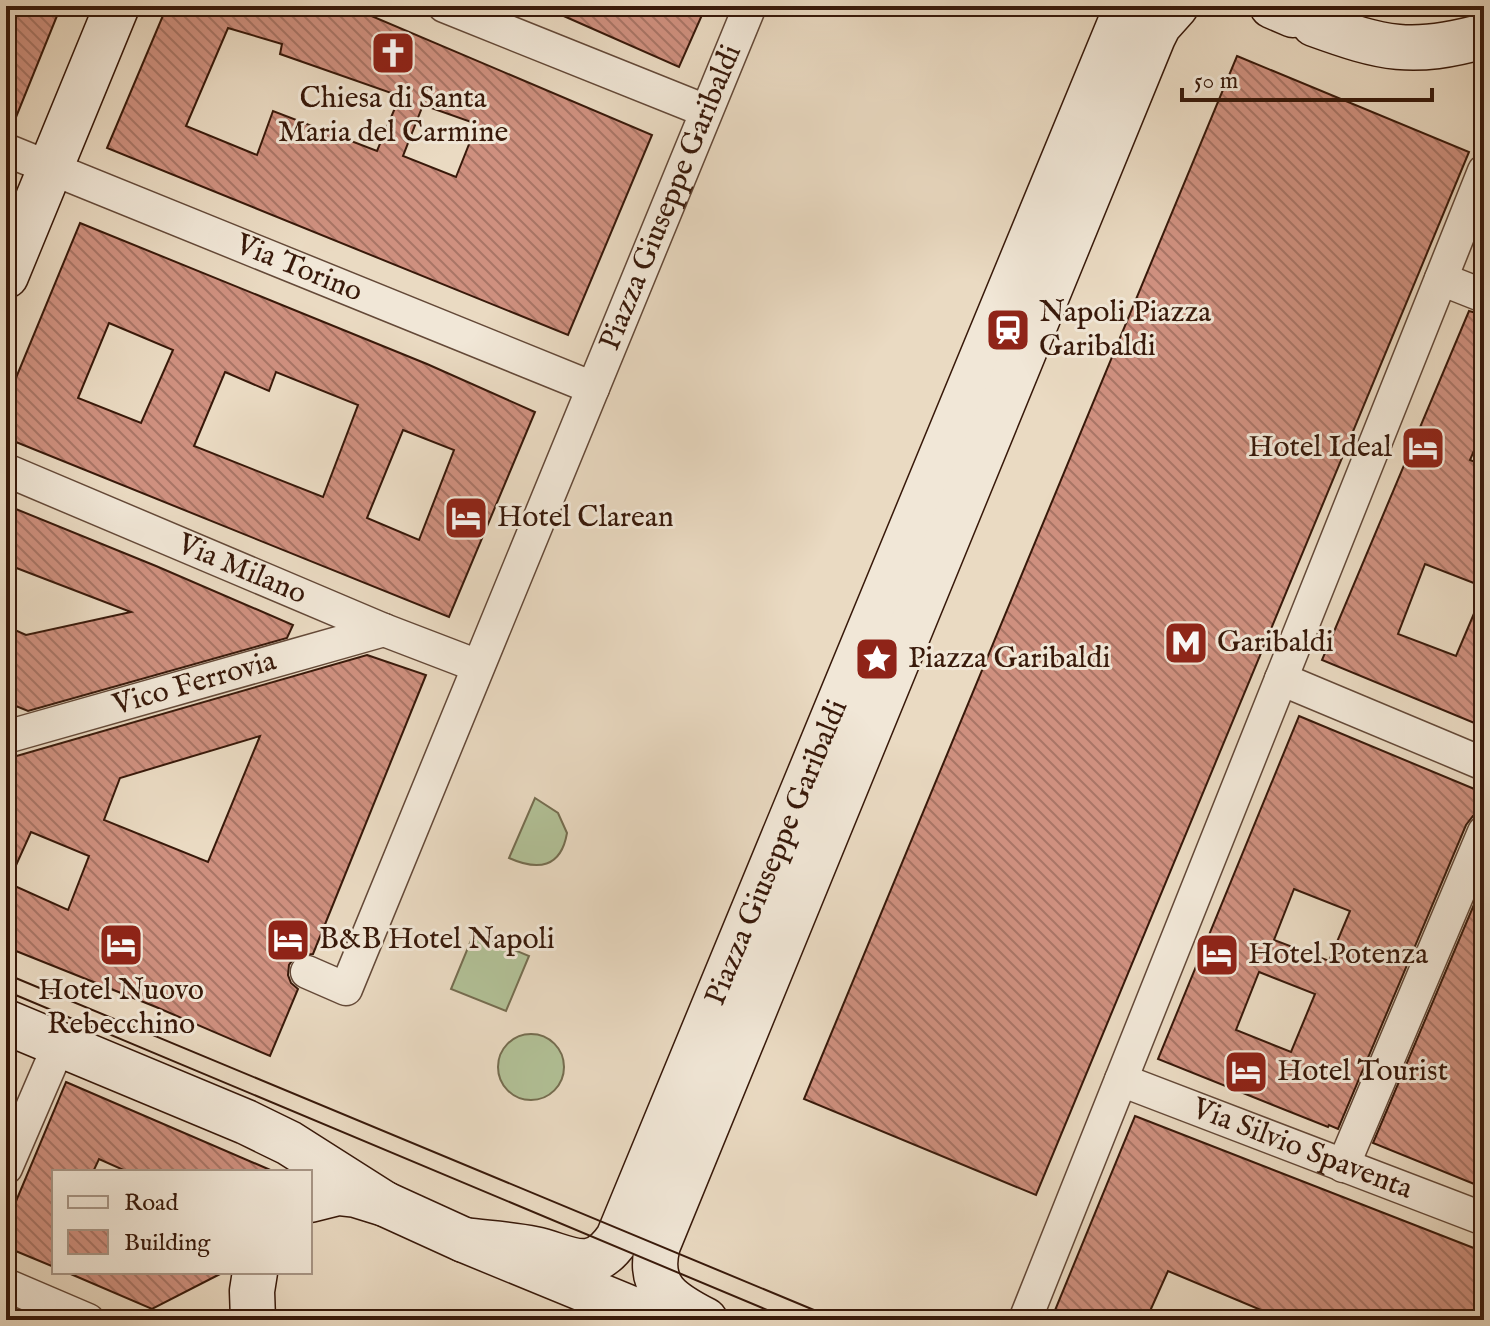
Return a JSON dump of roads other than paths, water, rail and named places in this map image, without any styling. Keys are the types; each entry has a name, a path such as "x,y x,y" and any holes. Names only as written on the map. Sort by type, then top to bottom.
{"main road":[{"path":"6,276 117,6"},
{"name":"Piazza Giuseppe Garibaldi","path":"464,1240 536,1249 560,1259 582,1262 599,1256 618,1238 1127,6"},
{"name":"Piazza Giuseppe Garibaldi","path":"705,1320 676,1304 660,1286 654,1263 658,1245 1153,37 1176,6"},
{"path":"1293,15 1350,37 1395,48 1416,50 1446,47 1484,36"},
{"path":"6,1022 246,1122 289,1143 385,1204"},
{"name":"Piazza Giuseppe Garibaldi","path":"312,1200 338,1193 385,1204 659,1320"},
{"path":"253,1320 255,1274"}],"street":[{"path":"444,6 706,111"},
{"name":"Piazza Giuseppe Garibaldi","path":"307,972 346,989 750,6"},
{"name":"Via Torino","path":"6,150 593,388"},
{"path":"1025,1320 1484,171"},
{"path":"1441,279 1484,296"},
{"name":"Via Milano","path":"6,470 384,630 478,666"},
{"name":"Vico Ferrovia","path":"6,737 384,630"},
{"path":"1281,679 1484,764"},
{"path":"1343,1166 1484,832"},
{"path":"6,1168 59,1045"},
{"name":"Via Silvio Spaventa","path":"1121,1080 1484,1219"},
{"path":"6,1285 88,1320"}],"tram line":[{"path":"6,974 838,1320"},
{"path":"6,991 791,1320"}],"place":[{"name":"Chiesa di Santa Maria del Carmine","path":"393,53"},
{"name":"Napoli Piazza Garibaldi","path":"1008,330"},
{"name":"Hotel Ideal","path":"1423,448"},
{"name":"Hotel Clarean","path":"466,518"},
{"name":"Garibaldi","path":"1186,643"},
{"name":"Piazza Garibaldi","path":"877,659"},
{"name":"B&B Hotel Napoli","path":"288,940"},
{"name":"Hotel Nuovo Rebecchino","path":"121,945"},
{"name":"Hotel Potenza","path":"1217,955"},
{"name":"Hotel Tourist","path":"1246,1072"}]}
